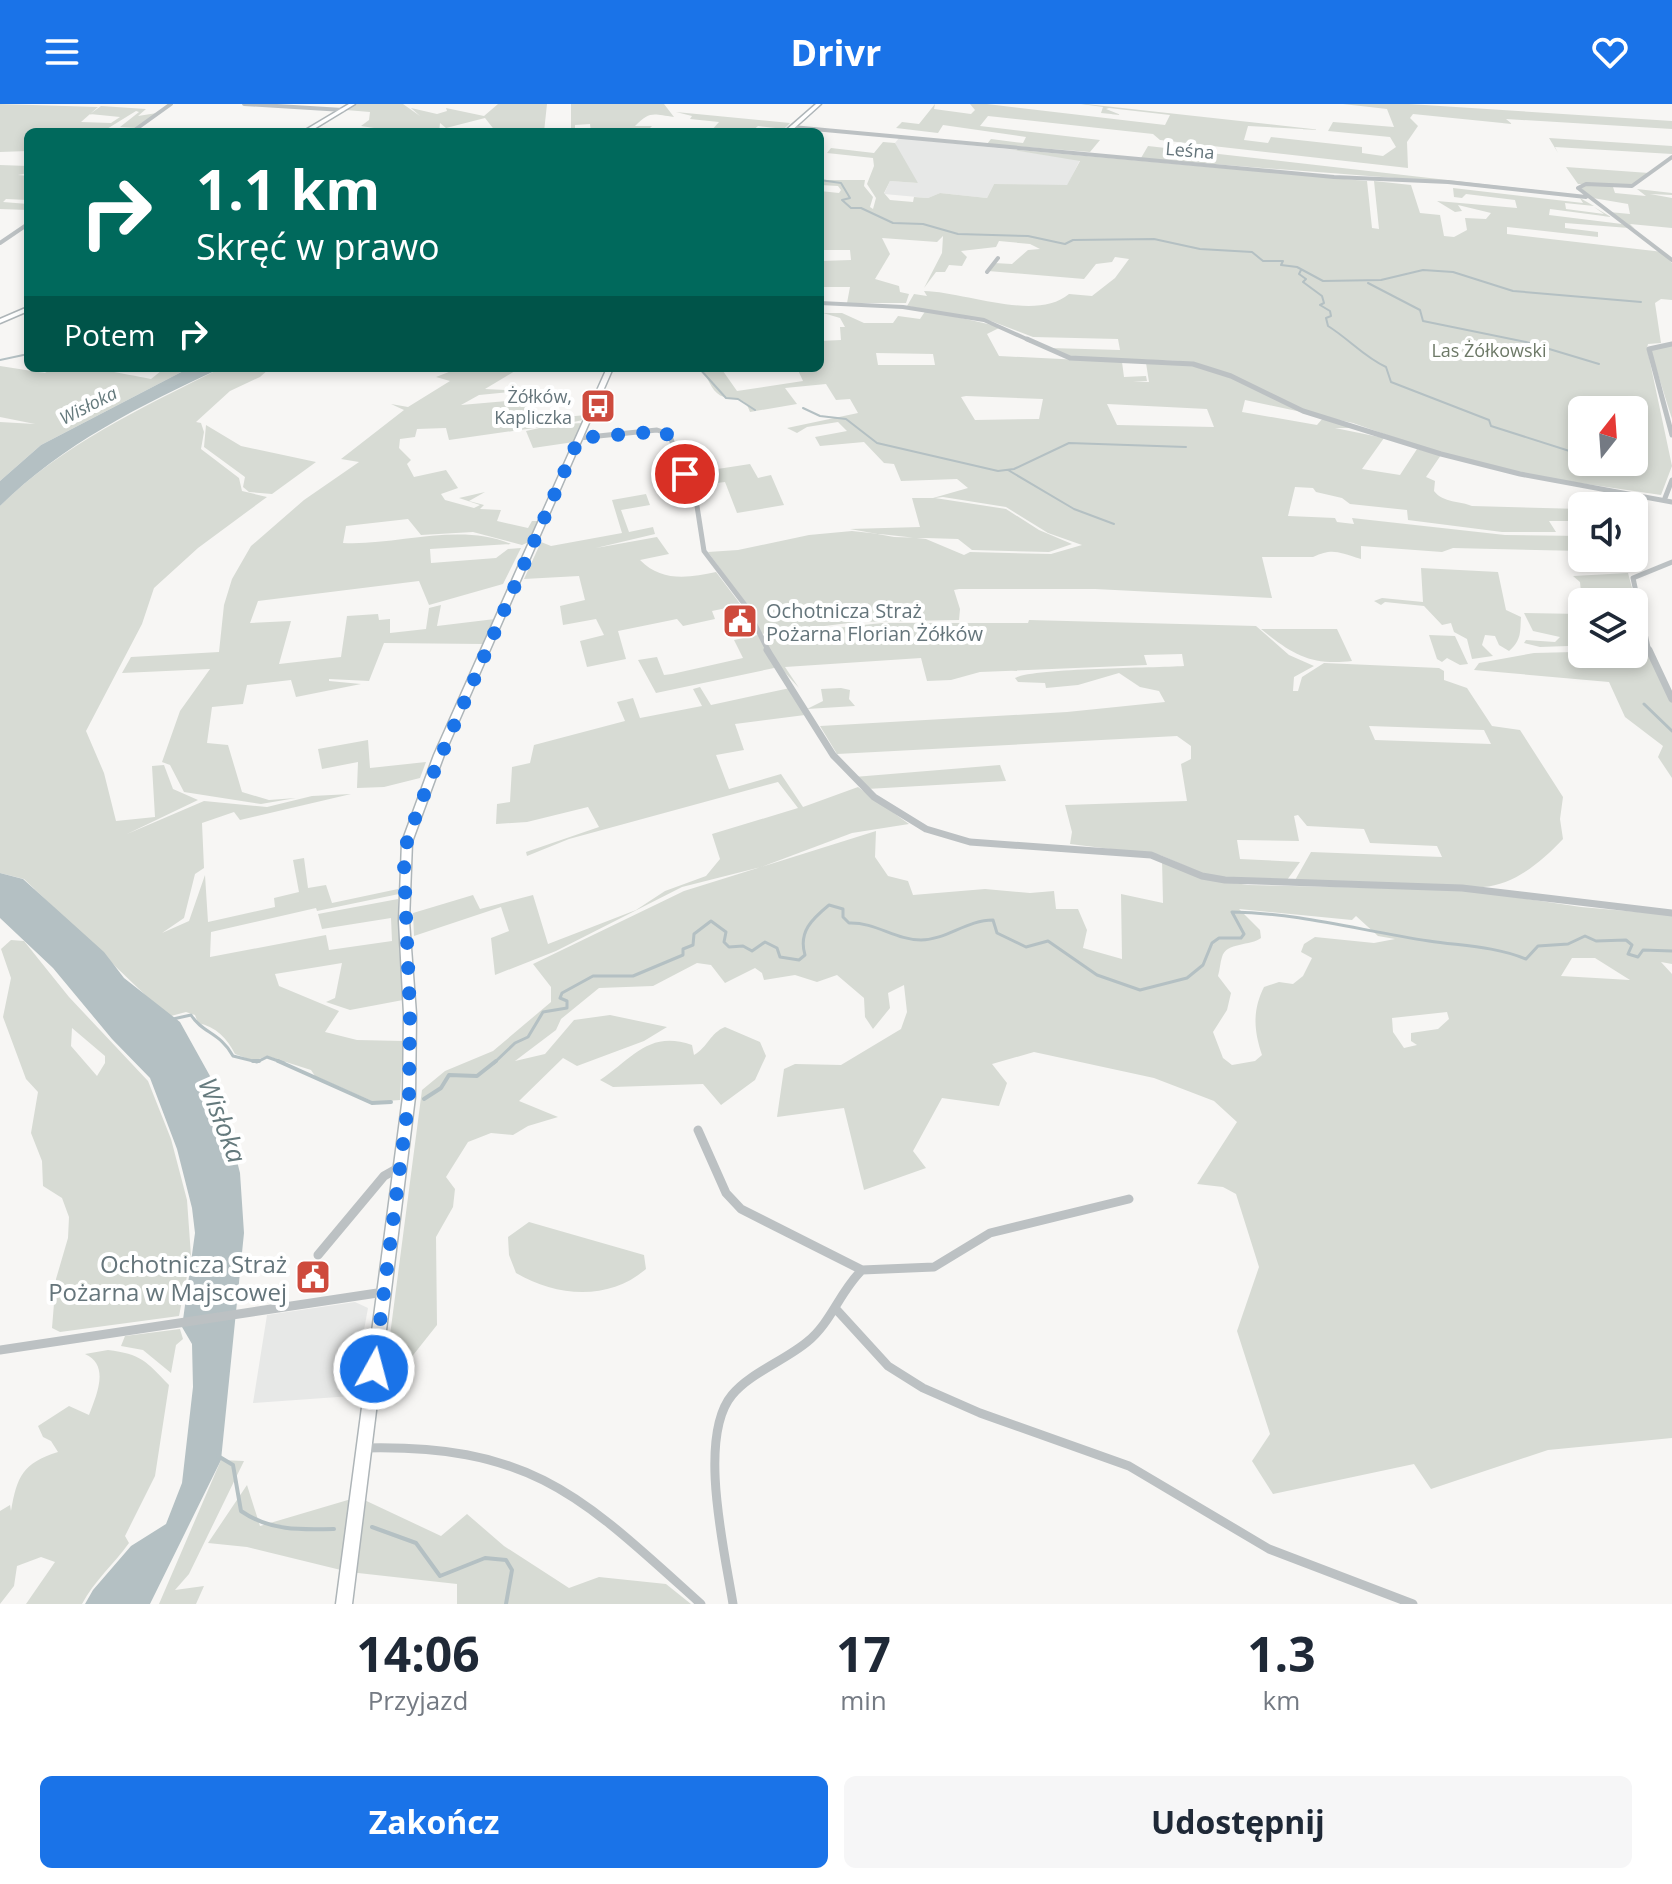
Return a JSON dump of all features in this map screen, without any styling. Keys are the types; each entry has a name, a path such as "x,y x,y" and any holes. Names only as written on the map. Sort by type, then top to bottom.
{"main road":[{"path":"312,128 353,104"},
{"path":"792,128 819,104"},
{"path":"0,321 24,311"},
{"path":"344,1604 409,1097 410,1014 404,921 407,842 439,755 608,372"}],"street":[{"path":"138,128 171,104"},
{"path":"244,104 343,110"},
{"name":"Leśna","path":"824,133 1334,177 1448,182 1586,197"},
{"path":"1671,160 1632,186 1578,186 1586,197 1672,260"},
{"path":"0,243 24,227"},
{"path":"987,272 998,258"},
{"path":"824,303 903,307 984,320 1070,358 1176,361 1198,365 1231,376 1303,411 1427,450 1552,481 1669,500 1672,480"},
{"path":"1672,344 1649,349 1672,435"},
{"path":"579,438 657,430 669,434 697,506 704,551 745,605 758,635 822,738 852,777 874,797 926,829 970,842 1151,855 1202,876 1225,880 1462,888 1672,913"},
{"path":"1672,562 1663,569 1639,573 1633,578 1650,657 1664,676 1672,699"},
{"path":"698,1130 699,1139 717,1167 726,1193 741,1209 862,1270 934,1267 990,1233 1129,1199"},
{"path":"318,1255 384,1176 400,1167"},
{"path":"733,1604 713,1471 722,1410 745,1383 809,1341 835,1308 849,1282 862,1270"},
{"path":"0,1350 384,1292"},
{"path":"835,1308 850,1318 874,1354 898,1374 1016,1425 1134,1468 1274,1551 1413,1604"},
{"path":"364,1448 484,1456 530,1471 582,1500 701,1604"}],"shaded area":[{"path":"899,138 1080,160 1067,186 994,184 987,198 940,193 928,198 884,194 890,181 917,183 900,156 895,143"},
{"path":"355,1302 368,1308 352,1396 253,1403 267,1315"}],"green space":[{"path":"0,104 98,107 90,114 101,106 146,109 138,116 157,113 136,128 120,127 139,112 136,111 108,128 24,128 24,151 0,152","holes":["90,114 120,117 111,123 81,122"]},
{"path":"357,104 403,104 420,116 411,108 437,114 447,111 446,108 484,116 498,104 547,104 544,128 493,128 485,118 446,128 440,123 439,128 374,128 361,126 369,120 370,112 346,110"},
{"path":"571,104 664,104 674,117 648,116 635,126 652,126 650,128 590,128 590,124 571,128"},
{"path":"935,104 934,109 971,114 975,110 970,104 987,104 1165,125 1170,115 1109,108 1106,109 1121,115 1101,113 1103,107 1081,104 1086,104 1321,130 1248,126 1244,140 1268,143 1271,137 1362,147 1362,153 1383,156 1396,147 1390,137 1328,131 1333,122 1394,127 1387,109 1343,104 1409,104 1672,121 1672,129 1506,119 1512,124 1413,114 1410,118 1418,126 1407,142 1408,168 1160,140 1153,134 988,116 980,126 1100,140 1090,152 987,144 991,139 1023,143 1026,137 943,125 938,133 896,128 902,122 919,124"},
{"path":"676,112 790,123 785,128 714,128 719,122 690,119 692,116"},
{"path":"1549,138 1672,146 1672,154 1555,147 1558,153"},
{"name":"Las Żółkowski","path":"883,142 895,143 918,183 890,181 884,193 890,200 913,202 914,197 928,198 940,193 987,198 994,184 1067,185 1080,161 1007,149 1367,181 1372,228 1379,229 1374,181 1411,185 1420,213 1440,215 1444,236 1454,237 1467,230 1465,218 1486,219 1491,213 1458,205 1462,211 1455,212 1437,201 1517,208 1515,200 1466,194 1462,198 1454,197 1453,188 1583,203 1580,198 1594,206 1565,203 1566,209 1604,214 1594,207 1611,217 1550,209 1549,215 1622,224 1629,228 1565,223 1565,228 1598,232 1598,237 1507,227 1507,234 1663,252 1672,263 1672,300 1661,299 1655,303 1661,343 1648,344 1647,348 1672,466 1661,495 1532,476 1424,448 1353,423 1245,400 1242,412 1317,425 1323,418 1358,428 1335,428 1384,438 1362,469 1400,475 1417,449 1441,455 1426,477 1435,481 1434,491 1447,500 1472,506 1568,509 1568,521 1549,521 1556,532 1502,532 1408,520 1407,510 1350,504 1342,498 1316,492 1313,488 1295,487 1288,516 1335,518 1337,522 1354,524 1352,518 1505,535 1568,536 1568,551 1453,548 1442,552 1361,546 1361,559 1331,552 1313,557 1262,557 1272,598 1095,589 959,589 954,590 960,609 959,620 857,622 760,634 751,611 708,552 738,550 809,535 852,531 874,533 850,529 920,527 912,498 933,498 968,488 957,479 901,481 894,464 884,463 864,442 820,446 815,437 847,431 838,422 807,427 797,433 787,428 858,413 850,399 836,400 826,384 785,388 797,404 750,412 743,401 724,397 712,387 704,372 724,372 737,391 803,381 799,372 824,372 824,341 841,340 840,327 845,327 840,318 824,313 842,313 864,323 893,323 898,316 920,319 926,310 1001,327 987,334 999,356 1122,362 1124,377 1146,376 1147,381 1133,382 1149,382 1146,363 1180,361 1070,357 1050,348 1120,350 1118,339 1033,337 991,321 907,306 914,294 927,296 924,291 1020,306 1055,302 1069,294 1092,296 1115,278 1129,259 1115,257 1112,262 1096,264 1084,279 988,271 994,263 1012,264 1028,250 1040,249 1030,244 999,241 996,247 961,251 967,257 962,266 949,265 945,272 936,272 924,288 942,253 943,236 937,242 882,238 890,254 875,279 899,286 900,292 909,294 906,303 847,303 850,287 824,287 824,261 851,260 850,250 824,250 824,191 839,193 841,190 838,186 824,185 824,180 865,180 864,186 873,197 870,207 873,209 876,198 867,184 874,166 873,158 827,153 831,148 874,153","holes":["876,353 933,354 935,365 878,365","961,397 1043,399 1039,419 975,420","1107,404 1207,409 1214,427 1117,425","943,497 1006,507 1048,533 1082,545 1051,554 970,552 964,555 926,539 913,538 958,539 972,550 1049,552 1072,544 1039,530 1006,509 935,498"]},
{"path":"1148,146 1579,195 1141,158"},
{"path":"0,165 24,166 24,174 18,175 24,176 24,200 6,199 3,202 24,204 24,210 0,209"},
{"path":"1566,167 1649,173 1633,185 1613,187 1615,193 1646,196 1637,189 1672,193 1650,194 1672,198 1672,228 1630,224 1635,229 1609,212 1630,214 1628,204 1587,197 1581,187 1589,184 1578,184"},
{"path":"1672,345 1672,419 1651,352 1652,349"},
{"path":"0,366 24,372 111,372 151,379 160,372 181,372 41,445 0,481 0,422 35,424 0,417"},
{"path":"213,372 266,372 230,391 196,422 201,423 204,432 201,449 239,478 242,491 267,497 198,548 154,588 142,624 86,731 104,773 116,821 155,817 152,766 164,765 173,789 198,800 127,834 204,801 267,807 312,796 351,794 240,820 234,812 202,823 204,868 195,874 184,918 162,933 189,921 205,875 208,922 275,907 274,898 299,892 293,860 304,858 308,888 326,885 332,903 398,889 399,894 317,911 316,908 211,932 210,957 326,935 329,950 392,941 391,918 322,929 318,914 398,899 403,1000 350,1010 326,1002 335,998 342,963 275,974 279,986 339,1011 325,1032 357,1040 403,1041 400,1100 374,1102 315,1076 311,1070 267,1056 254,1061 235,1054 220,1034 198,1023 195,1015 186,1012 171,1016 162,1011 24,879 0,873 0,506 50,463 133,413"},
{"path":"449,372 513,372 485,389 522,391 479,395 461,405 531,399 532,420 586,415 583,420 564,424 583,423 574,442 533,448 526,431 548,426 449,440 446,428 417,429 415,437 400,439 399,448 411,460 407,464 414,477 446,470 458,488 441,494 445,500 474,508 480,505 459,498 485,492 469,501 484,505 480,509 501,510 497,521 528,528 532,521 538,521 529,542 522,545 473,532 421,535 408,519 346,526 343,543 449,535 491,538 511,544 430,549 431,563 496,558 508,549 521,548 503,584 429,605 419,581 258,601 250,623 291,621 279,664 341,657 347,616 378,614 379,620 390,619 390,633 426,629 429,608 441,605 437,626 495,619 483,644 384,643 369,681 329,679 361,684 296,697 291,680 247,685 243,704 212,707 207,743 228,745 242,792 269,800 296,798 261,804 184,792 170,765 162,762 180,711 210,669 122,673 131,657 219,652 224,605 232,579 251,546 304,500 359,462 341,459 404,410 391,404 408,407 450,381 436,377"},
{"path":"206,425 241,446 316,462 272,494 249,492 243,487 245,477 204,447"},
{"path":"750,464 758,478 771,475 784,505 737,513 725,482 691,486 685,474"},
{"path":"646,494 650,505 621,510 629,532 653,527 655,534 596,548 657,537 669,554 640,560 648,567 676,576 716,572 741,605 712,611 715,619 683,626 677,619 618,631 626,659 587,667 580,641 604,635 596,619 563,625 560,606 585,600 579,576 524,579 541,542 551,546 622,533 612,500"},
{"path":"1421,568 1498,572 1506,610 1521,617 1520,635 1513,647 1509,651 1499,645 1495,636 1485,635 1482,645 1493,656 1472,659 1467,639 1454,632 1451,623 1442,625 1424,606 1385,602 1381,605 1374,601 1382,598 1423,602"},
{"path":"1628,573 1632,588 1581,588 1580,582 1573,576"},
{"path":"1524,613 1568,614 1568,646 1540,647 1524,643 1526,640 1555,642 1560,637 1533,631"},
{"path":"1029,620 1256,626 1289,655 1314,666 1294,677 1293,691 1298,691 1302,677 1324,663 1439,668 1444,671 1444,680 1467,688 1492,726 1520,730 1563,797 1560,819 1563,839 1517,877 1483,887 1294,882 1311,852 1442,857 1437,846 1370,843 1364,829 1307,826 1298,815 1294,816 1299,841 1237,840 1240,859 1300,862 1287,880 1228,878 1204,874 1160,855 1070,844 1072,832 1065,805 1187,801 1181,764 1191,759 1191,746 1177,736 837,754 820,726 1067,712 1165,702 1159,691 1140,687 1119,673 1078,685 1046,688 1045,683 1018,682 1015,678 1068,670 1184,666 1182,654 1144,655 1147,665 980,672 951,680 927,681 921,658 785,667 799,688 780,667 761,636 882,623 1028,623","holes":["1369,726 1484,730 1491,744 1375,740"]},
{"path":"1261,629 1337,629 1352,661 1313,660 1293,651"},
{"path":"758,635 779,667 656,693 638,660 657,657 664,675 672,674 743,658 734,640"},
{"path":"1429,635 1455,636 1468,664 1460,665 1447,658 1442,662 1437,659"},
{"path":"1648,647 1672,697 1672,778 1658,757 1663,746 1625,717 1609,682 1474,670 1479,663 1534,653 1568,652 1568,668 1648,668"},
{"path":"700,687 711,705 790,688 805,715 735,724 744,750 716,755 729,789 781,774 803,807 858,787 909,824 852,833 761,867 682,887 556,951 495,975 491,938 509,931 501,907 414,936 413,913 473,895 480,909 533,895 548,944 636,910 665,891 706,876 720,859 712,834 798,808 778,782 569,839 527,856 526,852 599,827 588,807 527,822 496,824 497,804 510,802 512,767 530,763 534,745 625,721 617,702 633,698 640,718 702,706 693,689"},
{"path":"821,689 850,690 849,699 855,706 807,709 823,701"},
{"path":"368,740 370,768 426,762 420,778 384,787 357,788 358,762 322,769 318,749"},
{"path":"1000,765 1006,781 867,789 854,777"},
{"path":"876,831 875,857 888,876 908,881 913,895 985,889 1030,893 1054,891 1056,909 1078,909 1087,930 1083,948 1122,959 1121,894 1163,903 1162,859 1208,879 1248,885 1466,890 1581,907 1672,915 1672,964 1661,962 1672,974 1672,1438 1548,1450 1431,1489 1414,1464 1273,1494 1252,1461 1270,1434 1237,1331 1259,1267 1236,1194 1223,1187 1197,1184 1237,1122 1214,1101 1154,1078 1034,1052 992,1064 1007,1083 999,1106 942,1098 913,1151 926,1168 864,1190 844,1108 777,1117 784,1069 795,1064 841,1065 901,1029 907,1012 904,985 888,993 890,1008 873,1029 865,1017 864,998 837,975 817,982 795,975 764,980 762,973 755,968 725,983 711,965 697,963 653,986 599,988 561,1019 556,1030 515,1061 545,1054 574,1020 610,1015 667,1027 644,1041 577,1066 563,1058 519,1101 558,1117 528,1126 513,1135 491,1133 468,1142 446,1177 455,1189 453,1207 436,1237 437,1325 410,1359 386,1366 422,1090 445,1071 493,1051 551,1002 551,987 533,964 684,891","holes":["1239,909 1352,920 1356,916 1378,936 1395,939 1374,943 1315,937 1304,944 1301,952 1312,958 1303,976 1293,984 1279,982 1264,987 1260,996 1256,1021 1262,1055 1255,1061 1232,1065 1223,1058 1213,1032 1227,1010 1231,993 1218,976 1224,952 1261,938 1260,930","1572,958 1595,958 1630,980 1561,976","1447,1012 1449,1019 1438,1029 1411,1033 1411,1041 1417,1045 1404,1048 1393,1032 1392,1018"]},
{"path":"11,940 24,941 69,997 148,1081 171,1139 187,1200 191,1256 179,1316 60,1332 52,1328 56,1279 68,1238 69,1217 62,1198 43,1186 42,1161 31,1133 38,1092 26,1079 3,1017 11,978 1,949","holes":["72,1028 105,1056 105,1063 97,1076 71,1046"]},
{"path":"725,1027 760,1042 766,1056 755,1080 721,1105 703,1084 613,1087 600,1080 632,1055 664,1041 692,1045 694,1055"},
{"path":"529,1222 644,1255 646,1269 631,1279 599,1291 565,1291 532,1281 516,1273 509,1255 508,1237"},
{"path":"180,1329 183,1339 176,1345 171,1373 143,1350 121,1346 125,1336"},
{"path":"108,1350 142,1360 169,1385 155,1476 125,1536 129,1543 82,1604 26,1604 55,1562 41,1557 17,1566 14,1586 0,1604 0,1511 10,1505 11,1511 19,1480 29,1466 58,1452 51,1441 43,1437 38,1426 69,1406 89,1415 98,1389 99,1373 93,1359 85,1354"},
{"path":"221,1460 244,1461 189,1574 175,1590 204,1586 196,1604 159,1604"},
{"path":"247,1485 260,1526 358,1497 441,1536 467,1514 504,1546 569,1588 599,1577 666,1584 691,1604 457,1604 457,1584 349,1572 247,1547 208,1543"}],"water":[{"path":"181,372 213,372 162,396 77,445 50,463 0,506 0,481 41,445"},
{"name":"Wisłoka","path":"0,873 23,879 104,952 124,978 180,1022 220,1094 240,1173 244,1233 221,1460 150,1604 85,1604 93,1590 131,1546 166,1524 182,1483 193,1387 192,1344 182,1327 195,1233 192,1208 177,1149 150,1078 112,1039 53,968 0,918"}],"waterway":[{"path":"824,181 841,183 850,198 842,200 851,208 861,208 893,223 923,224 958,234 1028,236 1065,244 1073,240 1154,239 1200,249 1252,252 1263,261 1283,261 1281,265 1297,267 1323,281 1381,280 1423,270 1453,272 1513,291 1641,302"},
{"path":"1301,270 1299,274 1306,279 1303,282 1322,296 1324,303 1320,305 1330,311 1331,316 1326,318 1328,326 1386,367 1391,382 1489,420 1491,426 1568,451"},
{"path":"1368,283 1420,310 1423,321 1526,342 1599,364"},
{"path":"0,360 24,355"},
{"path":"703,372 726,398 738,399 755,410"},
{"path":"803,408 820,416 846,419 877,443 998,471 1014,469 1069,443 1186,447"},
{"path":"1008,470 1074,509 1114,524"},
{"path":"1644,704 1672,731"},
{"path":"494,1063 515,1043 528,1037 543,1012 567,1008 567,1001 560,998 562,993 593,976 633,976 683,955 683,949 693,945 694,934 711,921 726,932 724,942 729,947 743,946 752,951 765,942 777,948 780,957 799,960 805,955 803,939 808,927 829,905 843,909 843,917 849,923 868,925 921,940 993,920 997,933 1026,947 1048,941 1097,975 1140,990 1187,978 1203,965 1212,943 1219,938 1241,938 1244,934 1232,912 1307,919 1490,949 1526,959 1538,946 1568,944 1585,936 1596,941 1626,940 1632,945 1628,954 1638,957 1643,950 1672,951"},
{"path":"173,1019 191,1015 223,1042 233,1056 253,1061"},
{"path":"259,1061 267,1057 284,1063"},
{"path":"253,1061 259,1061"},
{"path":"253,1061 259,1061"},
{"path":"278,1061 372,1103 391,1102"},
{"path":"424,1099 441,1088 449,1075 477,1076 496,1061"},
{"path":"218,1456 233,1465 241,1511 252,1518 274,1526 334,1529"},
{"path":"372,1527 416,1543 440,1576 485,1558 506,1560 512,1570 506,1604"}],"place":[{"name":"Żółków, Kapliczka","path":"598,406"},
{"name":"Ochotnicza Straż Pożarna Florian Żółków","path":"740,621"},
{"name":"Ochotnicza Straż Pożarna w Majscowej","path":"313,1277"}],"route":[{"path":"374,1369 409,1097 410,1014 404,865 407,842 420,804 579,438 664,431 673,441 685,474"}]}
